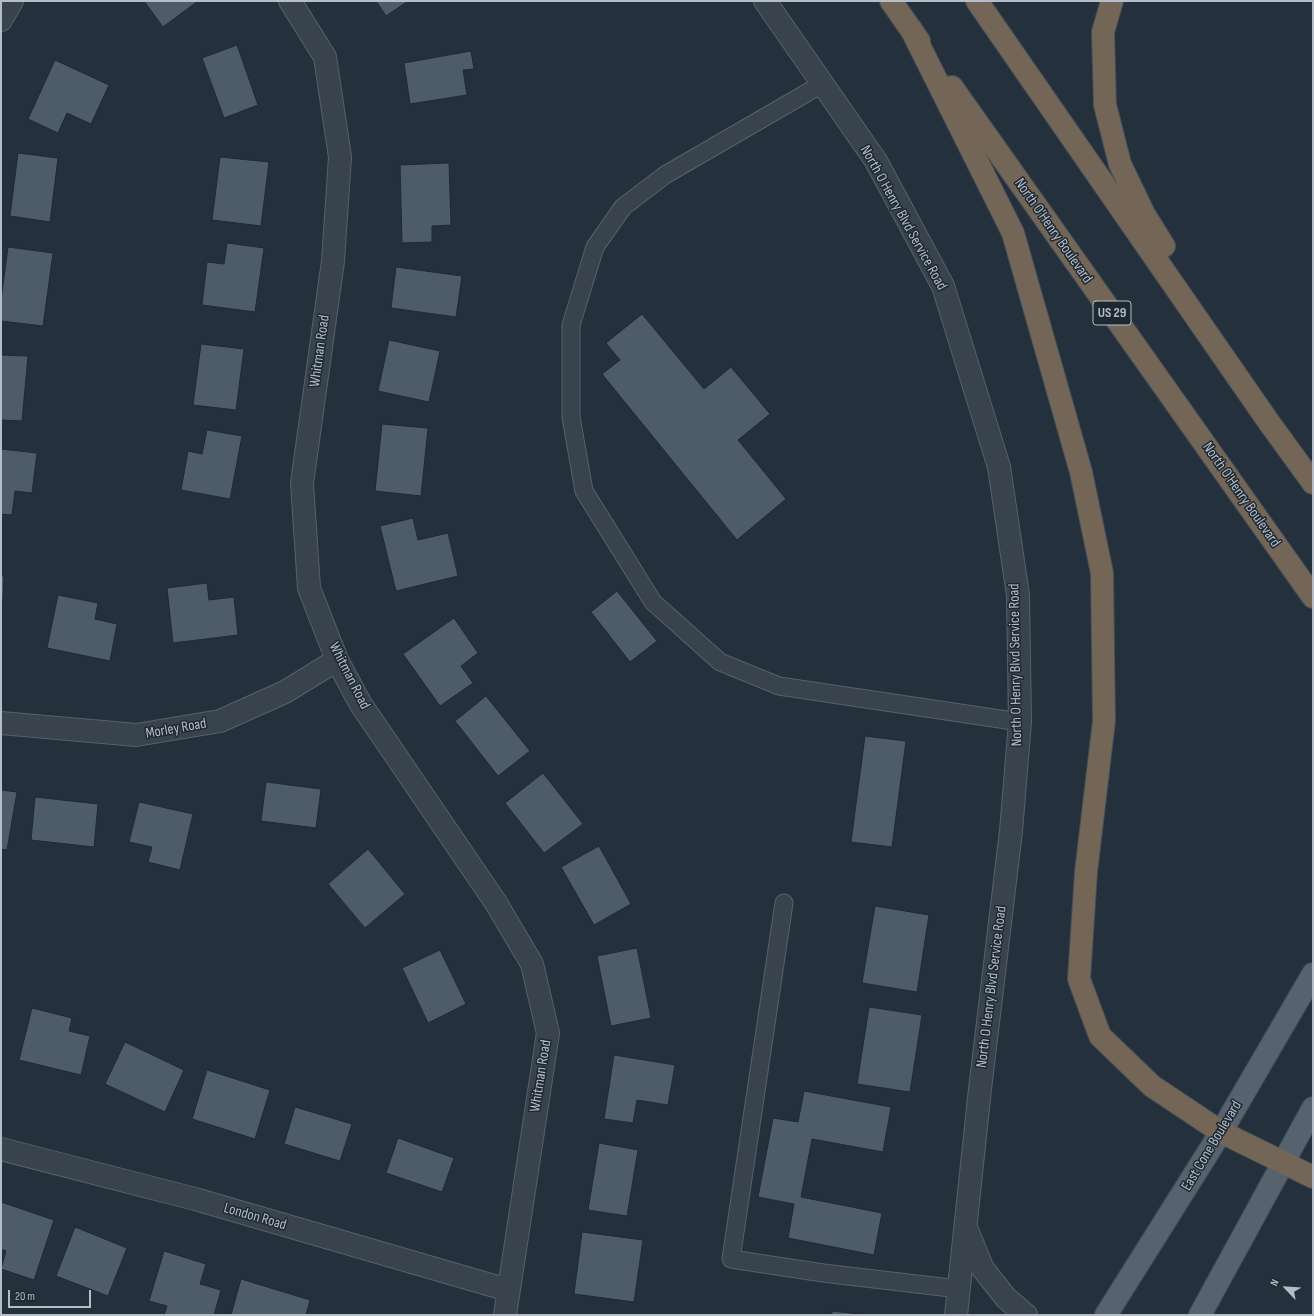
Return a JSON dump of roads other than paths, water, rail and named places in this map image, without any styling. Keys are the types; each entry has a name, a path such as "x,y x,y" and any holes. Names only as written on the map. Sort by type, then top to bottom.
{"highway":[{"name":"North O'Henry Boulevard","path":"892,1 910,29 1313,597"},
{"path":"977,1 1268,421 1313,483"},
{"path":"1112,1 1103,32 1105,105 1120,164 1144,214 1201,306 1268,421"},
{"path":"910,29 1013,233 1080,472 1102,574 1104,721 1086,872 1079,979 1100,1036 1152,1086 1221,1132 1313,1177"}],"main road":[{"name":"East Cone Boulevard","path":"1106,1315 1221,1132 1313,974"},
{"path":"1200,1315 1313,1108"}],"street":[{"path":"1,20 12,1"},
{"name":"Whitman Road","path":"290,1 324,57 340,157 333,261 302,483 309,588 337,660 360,703 496,903 532,964 548,1033 505,1315"},
{"name":"North O Henry Blvd Service Road","path":"765,1 876,161 943,286 999,467 1018,595 1020,722 1011,831 980,1089 956,1315"},
{"name":"Morley Road","path":"1,723 136,735 220,721 285,692 337,660"},
{"name":"London Road","path":"1,1149 195,1199 508,1290"},
{"path":"966,1227 983,1269 1006,1298 1026,1315"}],"lane":[{"path":"822,84 665,175 623,207 595,247 571,325 571,417 584,491 654,602 720,662 779,686 1020,722"},
{"path":"784,903 731,1259 823,1273 959,1289"}]}
